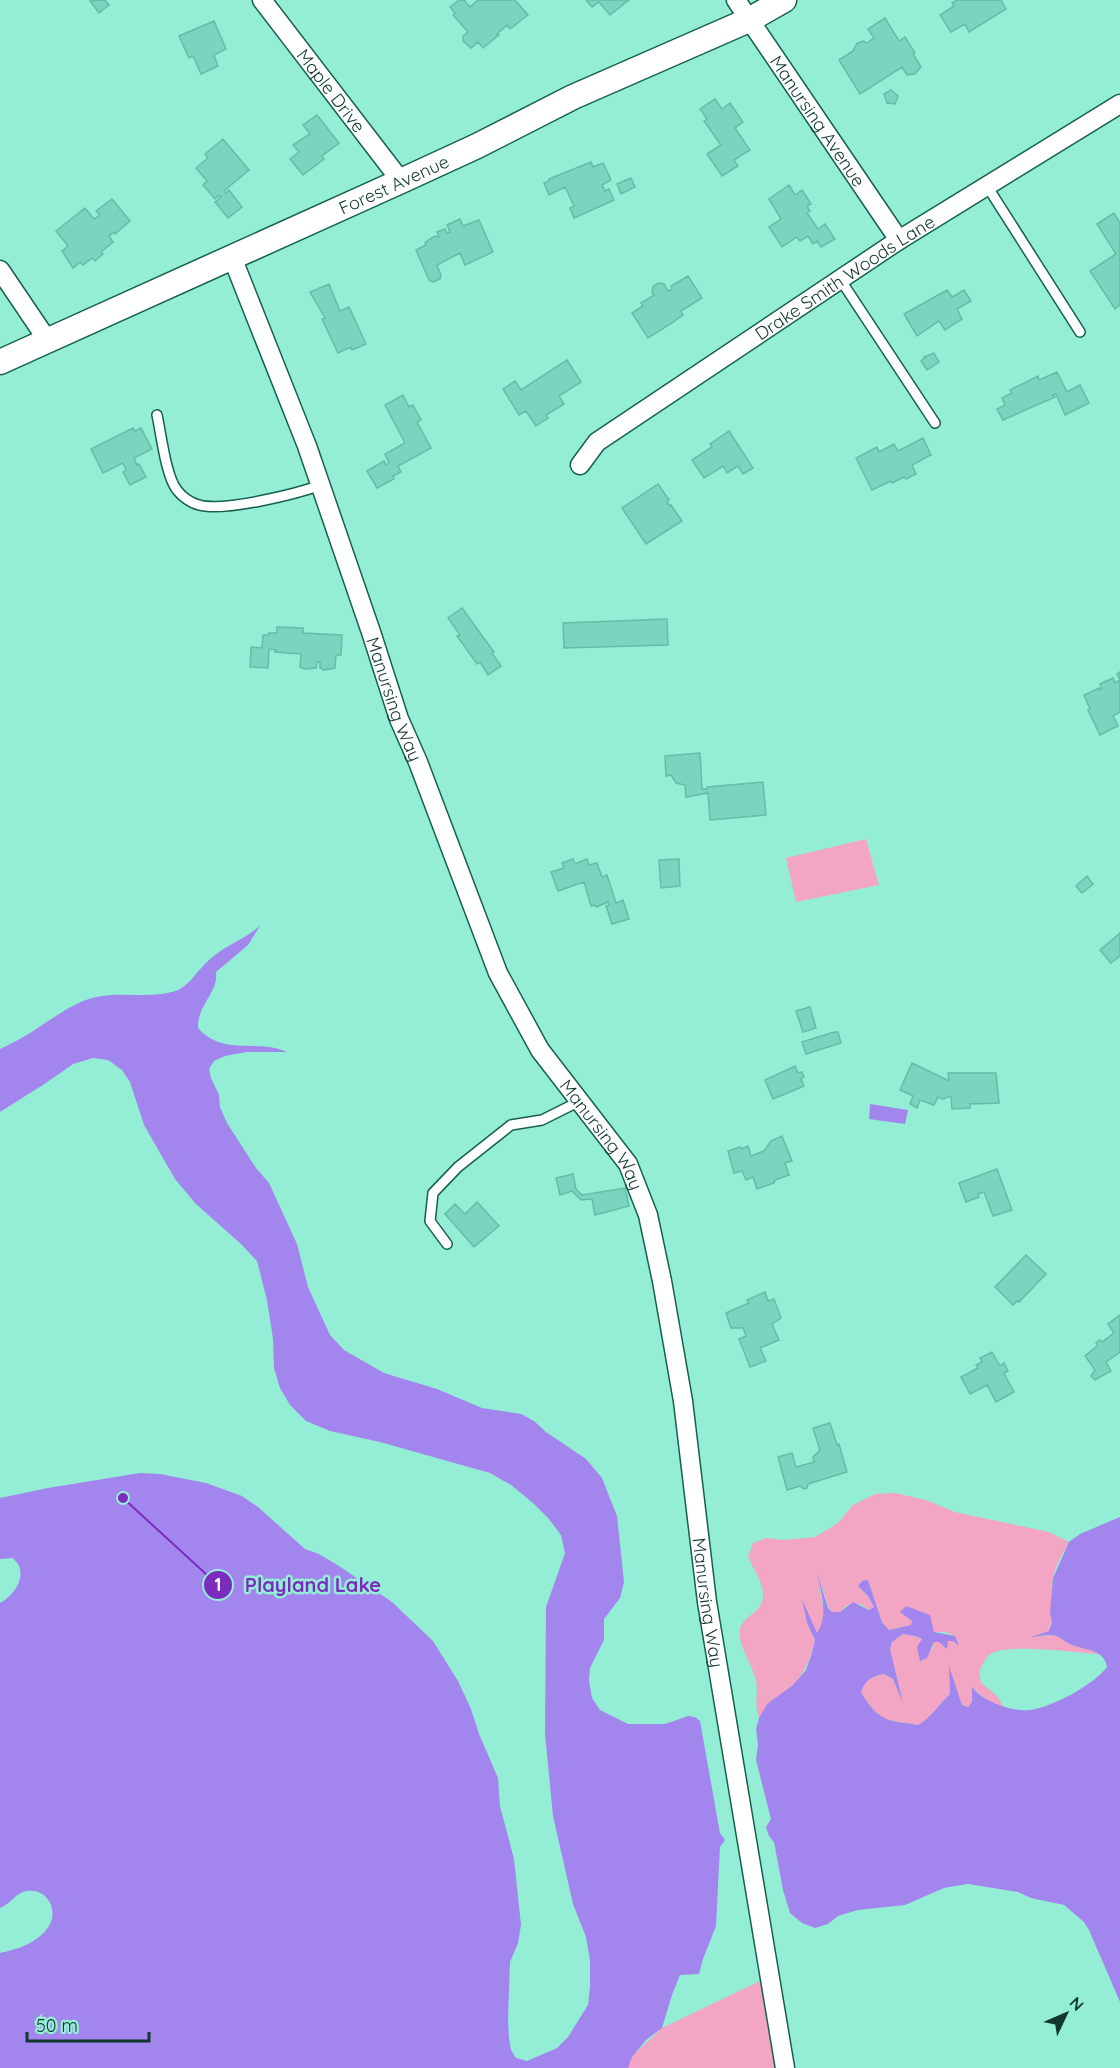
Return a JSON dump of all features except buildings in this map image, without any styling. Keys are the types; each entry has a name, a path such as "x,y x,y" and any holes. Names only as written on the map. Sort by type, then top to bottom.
{"street":[{"name":"Maple Drive","path":"262,0 401,181"},
{"name":"Manursing Avenue","path":"736,0 899,240"},
{"name":"Forest Avenue","path":"0,362 477,146 573,97 749,20 784,0"},
{"name":"Drake Smith Woods Lane","path":"580,465 597,442 840,279 899,240 1120,104"},
{"name":"Manursing Way","path":"232,257 307,446 399,720 422,771 498,973 540,1050 628,1164 648,1215 683,1401 707,1602 785,2068"},
{"path":"0,270 48,341"}],"lane":[{"path":"987,186 1080,332"},
{"path":"840,279 935,423"},
{"path":"157,415 175,489 186,499 201,506 231,505 296,494 321,485"},
{"path":"447,1244 430,1221 433,1193 458,1167 511,1125 542,1120 580,1101"}],"shaded area":[{"path":"866,839 879,885 796,902 786,858"},
{"path":"260,926 248,945 216,972 214,986 201,1012 198,1028 208,1037 229,1045 264,1046 287,1052 247,1052 225,1056 214,1061 209,1069 227,1123 256,1168 269,1183 297,1244 308,1287 330,1335 344,1350 384,1373 437,1389 482,1408 521,1414 586,1459 602,1478 617,1516 624,1582 620,1598 604,1619 604,1640 590,1668 592,1698 600,1710 628,1724 665,1724 688,1716 700,1721 720,1833 725,1840 720,1847 716,1926 699,1974 680,1975 662,2028 646,2040 632,2057 628,2068 0,2068 0,1953 21,1947 39,1937 49,1926 53,1913 49,1901 34,1891 20,1893 0,1908 0,1603 16,1588 20,1571 19,1565 13,1558 0,1559 0,1498 140,1473 160,1474 206,1483 242,1496 258,1507 305,1549 339,1566 392,1602 433,1641 458,1681 498,1778 500,1806 514,1859 521,1925 518,1943 510,1962 509,2038 511,2050 516,2058 527,2061 557,2048 568,2037 588,2005 590,1960 586,1937 573,1904 553,1816 545,1734 546,1607 565,1553 561,1535 533,1503 511,1485 490,1473 380,1442 330,1431 306,1421 290,1405 280,1388 274,1368 273,1339 267,1300 257,1261 196,1204 175,1179 144,1125 130,1082 122,1070 108,1060 93,1058 73,1064 0,1112 0,1049 88,999 106,995 158,994 178,990 217,953"},
{"path":"870,1104 908,1110 905,1124 869,1119"},
{"path":"895,1493 926,1500 955,1512 1049,1532 1069,1542 1054,1573 1052,1618 1049,1631 1034,1637 1051,1635 1060,1637 1071,1645 1100,1654 1025,1649 997,1651 989,1655 979,1671 981,1683 996,1695 1004,1707 990,1702 972,1688 972,1702 968,1707 962,1705 949,1669 950,1694 927,1719 918,1725 893,1721 874,1710 861,1692 870,1679 884,1674 893,1679 902,1699 890,1649 892,1642 903,1634 913,1636 923,1640 932,1651 934,1642 939,1642 947,1648 947,1641 953,1641 958,1645 955,1636 945,1632 934,1632 901,1612 912,1621 911,1625 889,1630 882,1622 868,1580 858,1586 868,1596 874,1607 869,1610 861,1604 847,1605 840,1612 832,1613 819,1579 823,1619 817,1634 804,1604 807,1623 815,1640 808,1664 794,1684 771,1703 759,1718 755,1677 742,1647 740,1635 743,1623 759,1608 763,1594 748,1557 753,1543 766,1538 784,1540 815,1537 838,1523 853,1505 875,1494"},
{"path":"1120,1517 1120,2002 1084,1922 1064,1905 1031,1898 1018,1892 968,1884 944,1888 905,1905 858,1910 838,1916 828,1924 815,1928 802,1923 790,1913 774,1842 766,1827 771,1819 756,1760 758,1745 756,1729 767,1704 793,1685 806,1670 815,1640 807,1623 802,1599 817,1633 823,1619 823,1611 817,1573 828,1608 832,1612 840,1612 853,1602 869,1610 874,1607 868,1596 858,1586 862,1581 868,1580 882,1622 889,1630 911,1625 912,1621 900,1612 906,1606 930,1615 934,1632 955,1636 959,1646 953,1641 948,1641 947,1649 939,1642 934,1642 927,1658 920,1661 917,1647 922,1639 903,1634 892,1642 890,1649 903,1703 893,1679 884,1674 876,1676 865,1684 861,1692 878,1714 893,1721 918,1725 923,1722 950,1694 949,1666 962,1705 968,1707 972,1702 972,1687 983,1697 998,1705 1030,1710 1050,1705 1072,1694 1092,1681 1107,1667 1098,1653 1072,1645 1057,1636 1031,1637 1049,1631 1052,1622 1050,1613 1053,1578 1069,1542 1080,1534"},
{"path":"770,1976 786,2068 619,2068 662,2028"}],"place":[{"name":"Playland Lake","path":"123,1498"}]}
